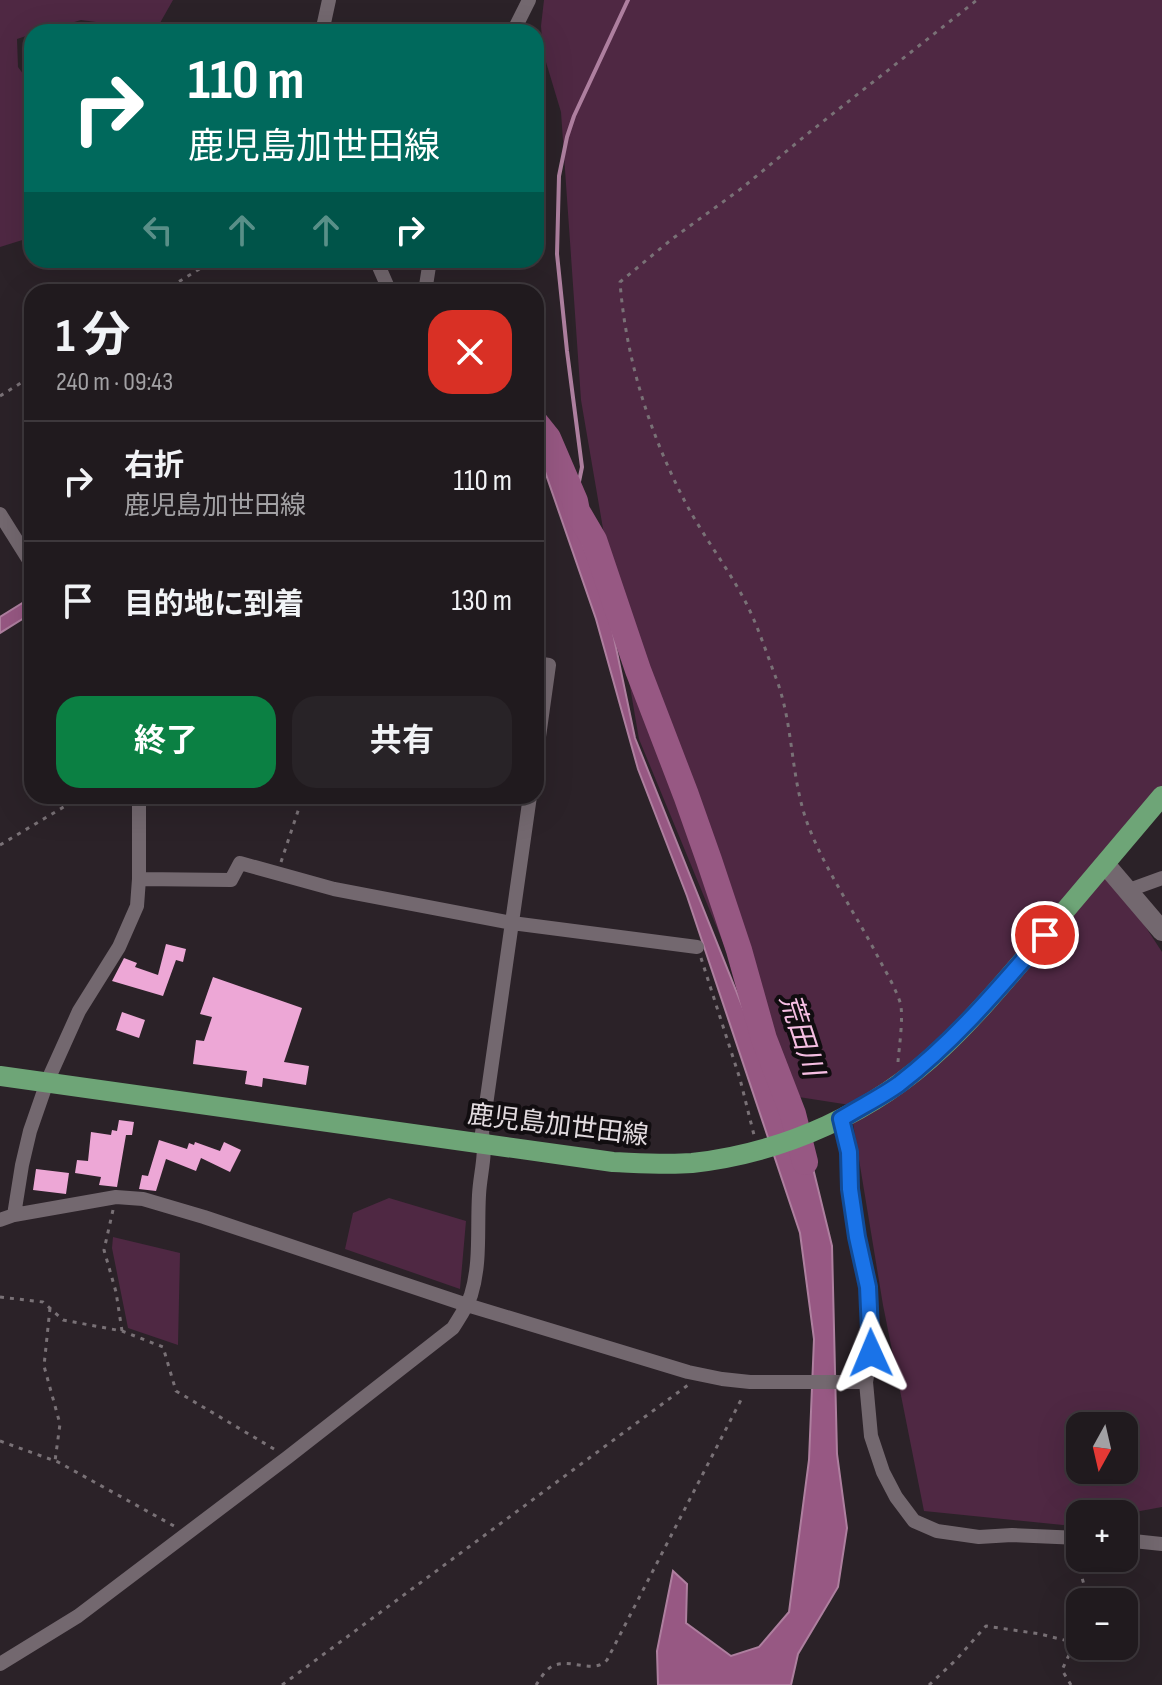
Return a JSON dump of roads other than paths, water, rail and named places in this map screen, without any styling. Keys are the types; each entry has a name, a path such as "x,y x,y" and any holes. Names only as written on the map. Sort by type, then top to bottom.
{"main road":[{"name":"鹿児島加世田線","path":"0,1076 613,1162 693,1162 757,1150 832,1123 896,1086 940,1050 984,1005 1162,796"}],"street":[{"path":"324,24 329,0"},
{"path":"517,24 529,0"},
{"path":"0,514 24,552"},
{"path":"544,664 549,665 544,701"},
{"path":"139,804 137,906 119,947 79,1011 47,1082 30,1131 7,1218 116,1197 143,1199 467,1305 688,1372 750,1382 859,1382"},
{"path":"0,1664 78,1616 453,1328 471,1295 477,1260 479,1195 485,1144 482,1133 529,804"},
{"path":"139,879 231,880 240,863 334,889 512,923 697,947"},
{"path":"1105,864 1162,931"},
{"path":"1129,890 1162,878"},
{"path":"832,1123 849,1152 850,1189 868,1287 871,1353 859,1382 871,1436 883,1472 896,1497 914,1521 937,1531 979,1537 1066,1538"},
{"path":"1138,1541 1162,1544"}],"waterway":[{"path":"575,501 582,467 557,254 559,176 574,116 628,0"},
{"name":"荒田川","path":"544,433 577,511 594,540 638,670 686,795 739,950 764,1039 793,1114 805,1162"}]}
